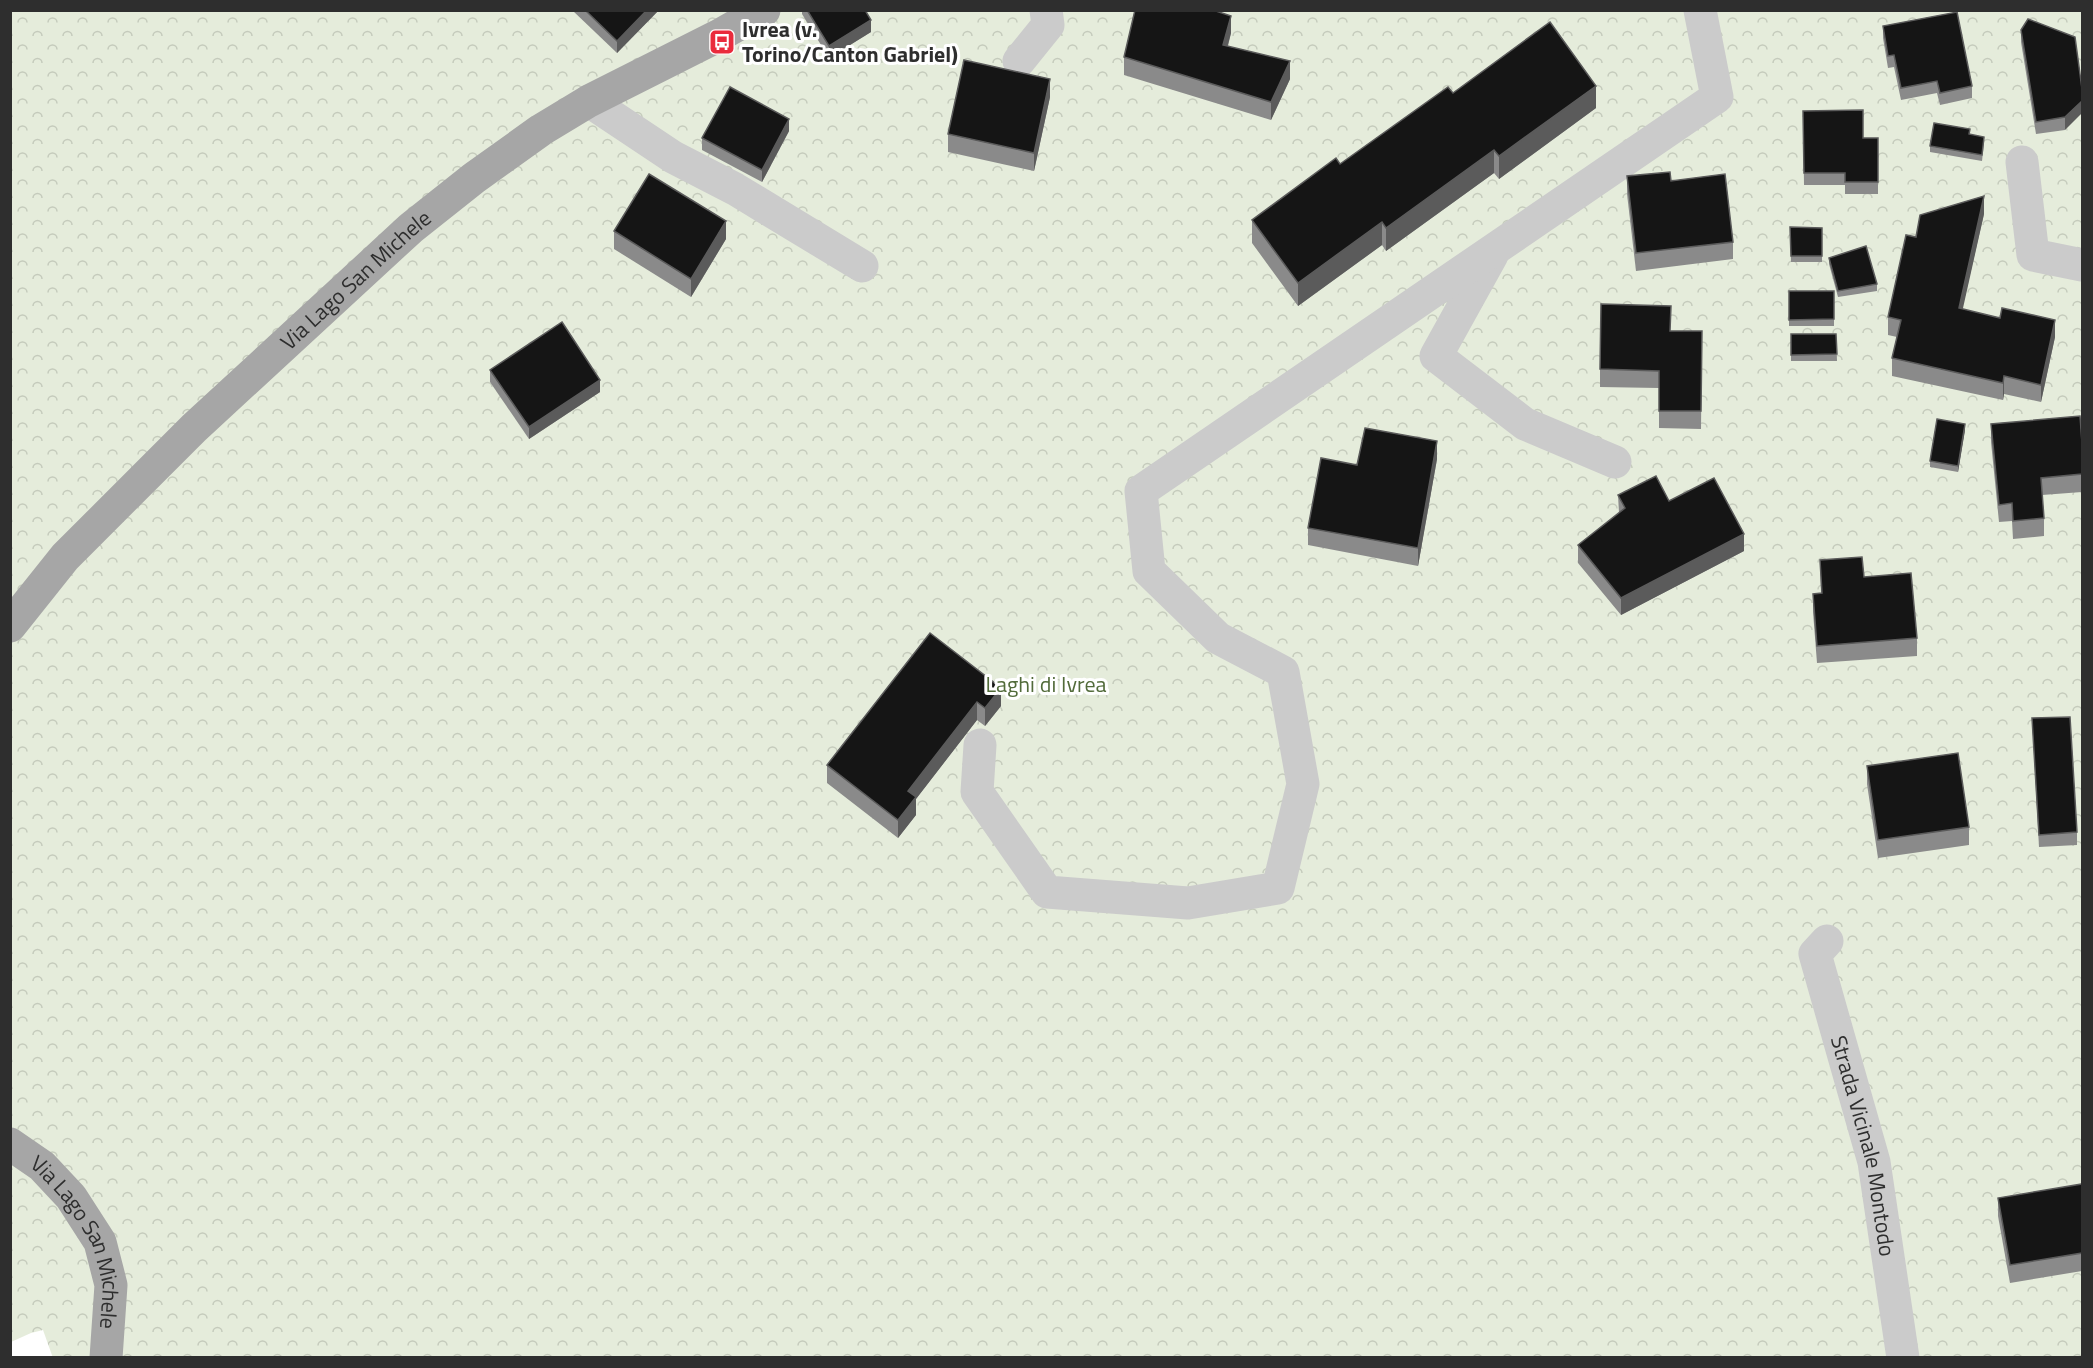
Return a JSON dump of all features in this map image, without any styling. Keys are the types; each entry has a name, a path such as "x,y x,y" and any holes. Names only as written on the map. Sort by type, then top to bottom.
{"main road":[{"name":"Via Lago San Michele","path":"10,626 65,557 194,428 411,228 474,178 541,130 589,101 718,36 764,10"},
{"name":"Via Lago San Michele","path":"10,1144 42,1166 71,1197 100,1242 111,1285 106,1358"}],"street":[{"path":"1019,61 1048,25 1047,10"},
{"path":"980,745 976,792 1047,892 1188,903 1278,888 1303,784 1283,672 1218,638 1149,571 1142,490 1717,97 1700,10"},
{"path":"589,101 673,157 735,189 862,266"},
{"path":"2022,162 2033,255 2082,264"},
{"path":"1496,248 1436,356 1525,424 1615,462"},
{"name":"Strada Vicinale Montodo","path":"1827,941 1815,954 1874,1162 1904,1358"}],"green space":[{"name":"Laghi di Ivrea","path":"10,11 2082,11 2082,1357 53,1358 43,1330 11,1342"}],"building":[{"path":"585,10 647,10 617,41"},
{"path":"807,10 865,10 871,20 829,46"},
{"path":"1135,10 1213,10 1231,16 1223,45 1290,61 1271,102 1124,57"},
{"path":"1957,12 1972,86 1940,93 1937,81 1901,88 1894,55 1888,56 1883,26"},
{"path":"2028,19 2075,37 2082,101 2065,117 2036,122 2021,30"},
{"path":"1550,22 1596,86 1499,156 1494,150 1386,228 1382,222 1298,283 1252,220 1336,158 1340,164 1448,87 1453,93"},
{"path":"964,60 1050,79 1034,153 948,134"},
{"path":"730,87 789,119 762,170 702,138"},
{"path":"1863,110 1863,138 1878,138 1878,182 1845,182 1845,173 1804,173 1803,111"},
{"path":"1934,123 1970,129 1969,134 1984,137 1982,155 1930,146"},
{"path":"1670,172 1671,181 1725,174 1733,242 1636,253 1627,176"},
{"path":"649,174 726,221 691,279 614,231"},
{"path":"1984,196 1959,308 2000,318 2002,308 2055,320 2041,385 2004,376 2003,383 1892,358 1901,320 1888,317 1906,235 1916,237 1920,215"},
{"path":"1790,227 1822,228 1822,256 1791,256"},
{"path":"1866,246 1877,284 1838,291 1829,258"},
{"path":"1789,291 1834,291 1834,319 1789,320"},
{"path":"1601,304 1671,306 1670,331 1702,331 1701,411 1659,411 1659,371 1600,369"},
{"path":"562,322 600,380 529,427 490,370"},
{"path":"1791,334 1836,334 1837,354 1791,355"},
{"path":"2080,416 2082,474 2041,478 2044,518 2013,521 2012,503 1999,505 1991,424"},
{"path":"1937,419 1965,424 1958,466 1930,461"},
{"path":"1365,428 1437,441 1418,548 1308,528 1321,458 1357,465"},
{"path":"1656,476 1669,501 1714,478 1744,534 1621,598 1578,545 1625,508 1618,495"},
{"path":"1862,557 1864,577 1911,573 1917,638 1817,646 1813,594 1822,593 1820,560"},
{"path":"930,633 1001,688 985,708 977,702 908,791 916,797 898,820 827,765"},
{"path":"2070,717 2077,832 2039,835 2032,718"},
{"path":"1958,753 1969,827 1878,840 1867,766"},
{"path":"2082,1184 2082,1253 2010,1265 1998,1198"}],"place":[{"name":"Ivrea (v. Torino/Canton Gabriel)","path":"722,42"}]}
